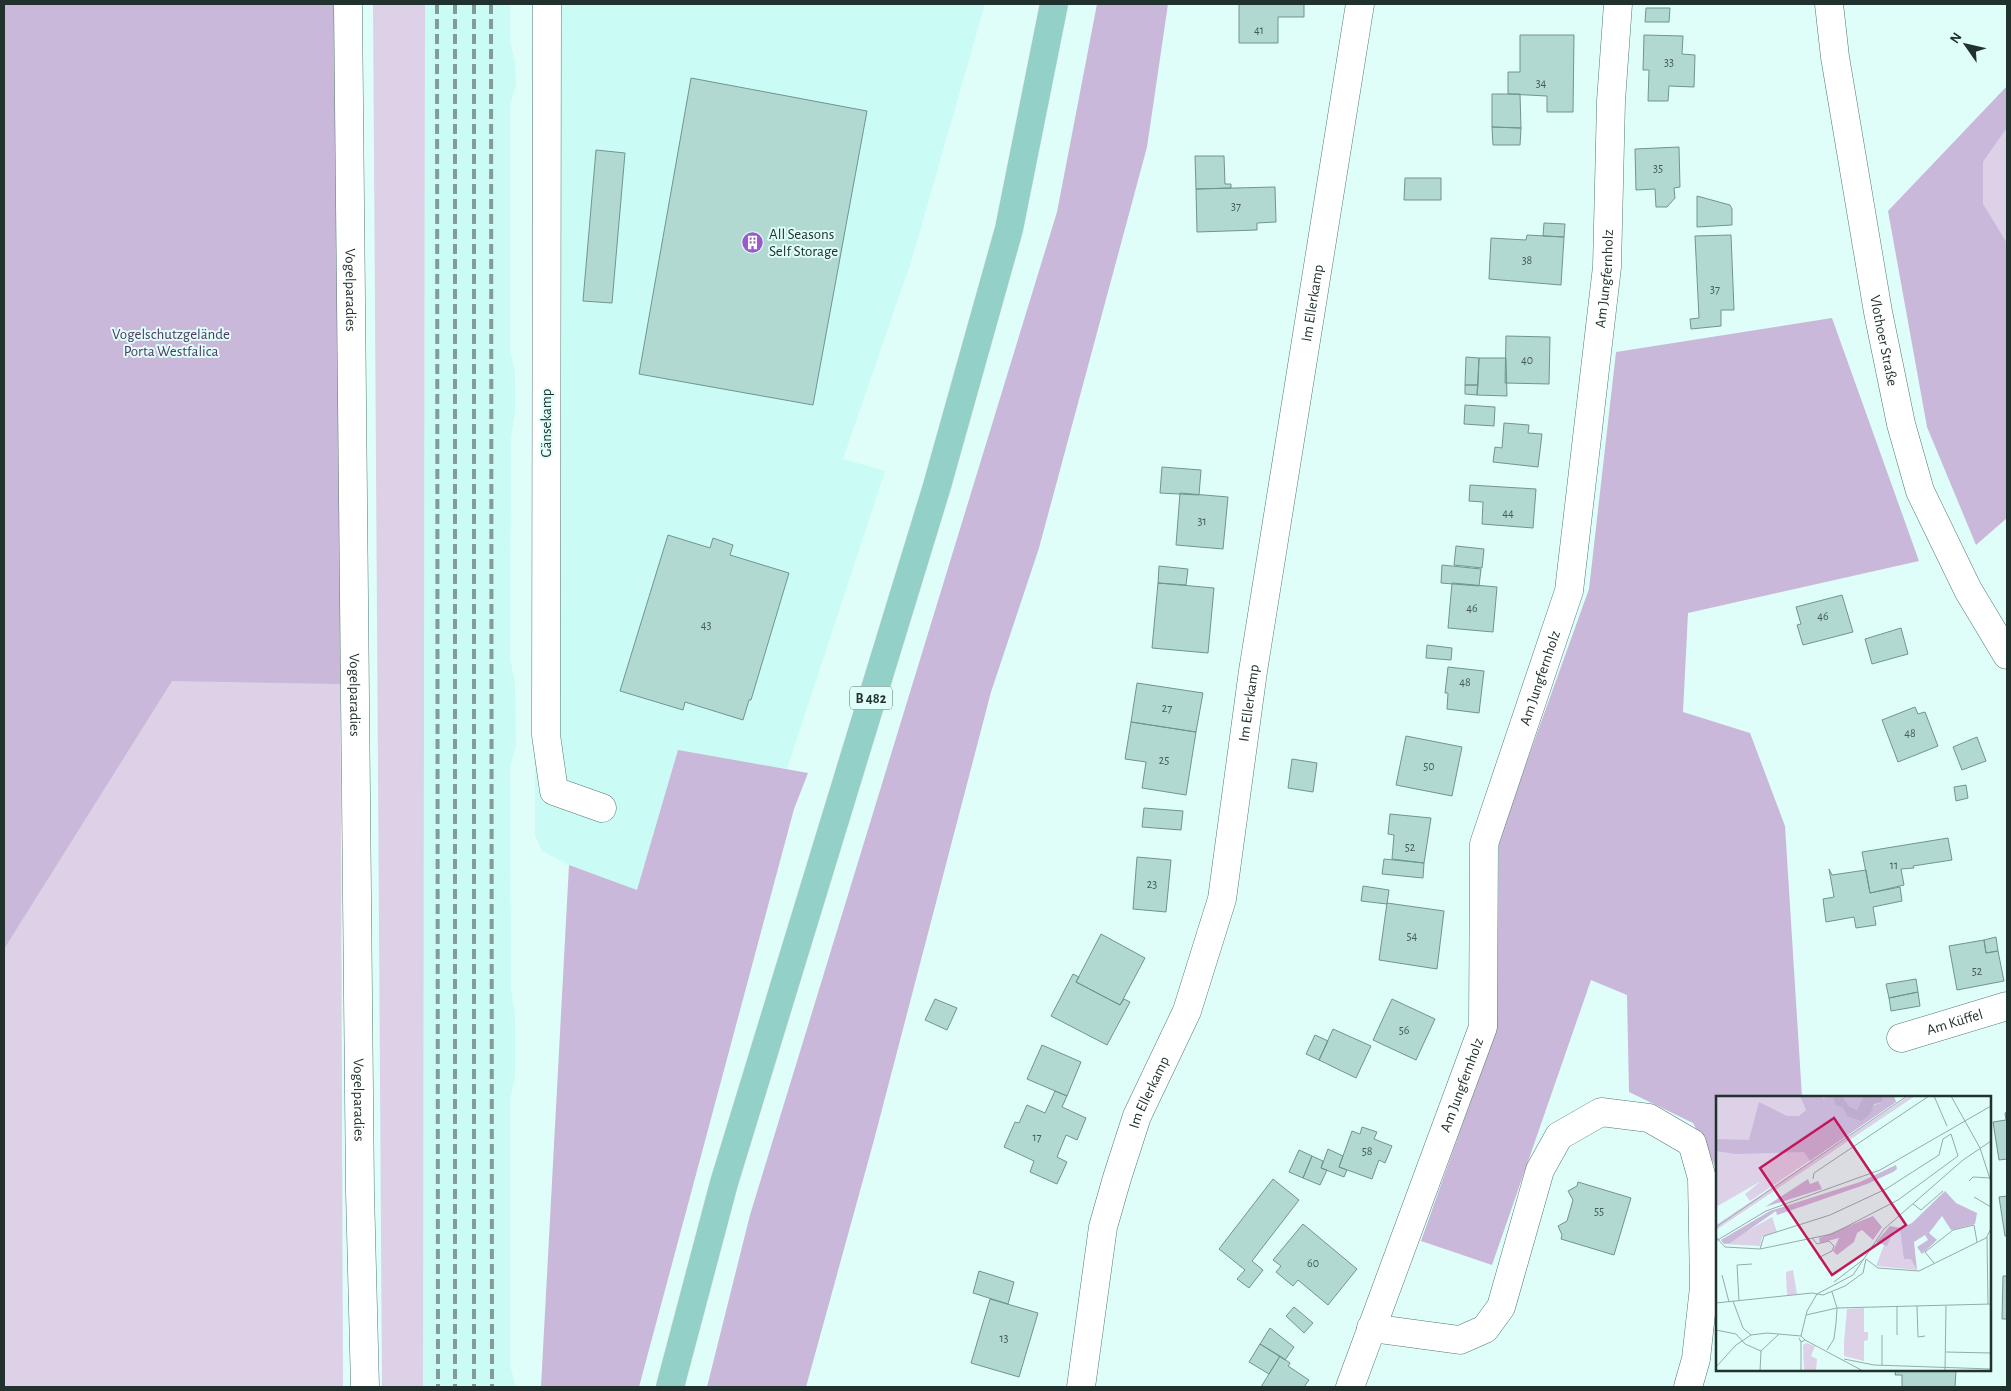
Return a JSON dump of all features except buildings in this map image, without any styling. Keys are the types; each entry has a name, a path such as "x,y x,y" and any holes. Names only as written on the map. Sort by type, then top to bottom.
{"main road":[{"name":"B 482","path":"670,1387 727,1173 937,486 1006,238 1054,4"}],"street":[{"name":"Vogelparadies","path":"348,4 359,1163 365,1387"},
{"name":"Gänsekamp","path":"547,4 546,735 554,790 602,808"},
{"name":"Im Ellerkamp","path":"1081,1387 1104,1227 1117,1178 1137,1116 1187,1011 1222,899 1253,671 1360,4"},
{"name":"Am Jungfernholz","path":"1350,1387 1483,1027 1484,844 1569,591 1607,267 1611,101 1618,4"},
{"name":"Vlothoer Straße","path":"1829,4 1878,312 1901,424 1920,491 1968,590 2007,656"},
{"name":"Am Küffel","path":"1902,1038 2007,1006"},
{"path":"1371,1328 1460,1340 1485,1329 1501,1307 1540,1170 1559,1136 1601,1112 1649,1118 1692,1143 1702,1178 1704,1287 1696,1359 1688,1387"}],"shaded area":[{"path":"425,4 510,4 510,42 515,62 516,85 510,106 510,350 515,371 515,414 511,437 510,659 515,682 516,745 510,768 511,991 515,1013 515,1077 510,1100 510,1365 516,1387 423,1387"},
{"path":"534,4 985,4 912,259 843,459 885,471 787,769 678,751 637,890 569,865 542,851 535,835"}],"green space":[{"path":"4,4 338,4 343,1387 4,1387"},
{"name":"Vogelschutzgelände Porta Westfalica","path":"4,4 338,4 341,684 172,681 4,949"},
{"path":"373,4 425,4 423,1387 382,1387"},
{"path":"1097,4 1168,4 1147,147 1039,548 991,692 874,1140 806,1387 707,1387 750,1215 1057,212"},
{"path":"2007,86 2007,128 1983,162 1983,204 2007,243 2007,518 1976,545 1927,427 1888,211"},
{"path":"2007,128 2007,243 1983,205 1983,162"},
{"path":"1832,318 1919,561 1688,613 1683,712 1750,733 1785,826 1802,1096 1716,1096 1716,1168 1693,1123 1629,1092 1627,995 1591,980 1492,1265 1421,1241 1497,1027 1499,839 1589,589 1616,352"},
{"path":"678,750 808,773 794,809 639,1387 541,1387 569,865 637,890"}],"railway":[{"path":"437,4 438,1387"},
{"path":"455,4 455,1387"},
{"path":"474,4 474,1387"},
{"path":"491,4 492,1387"}],"place":[{"name":"All Seasons Self Storage","path":"753,243"}]}
